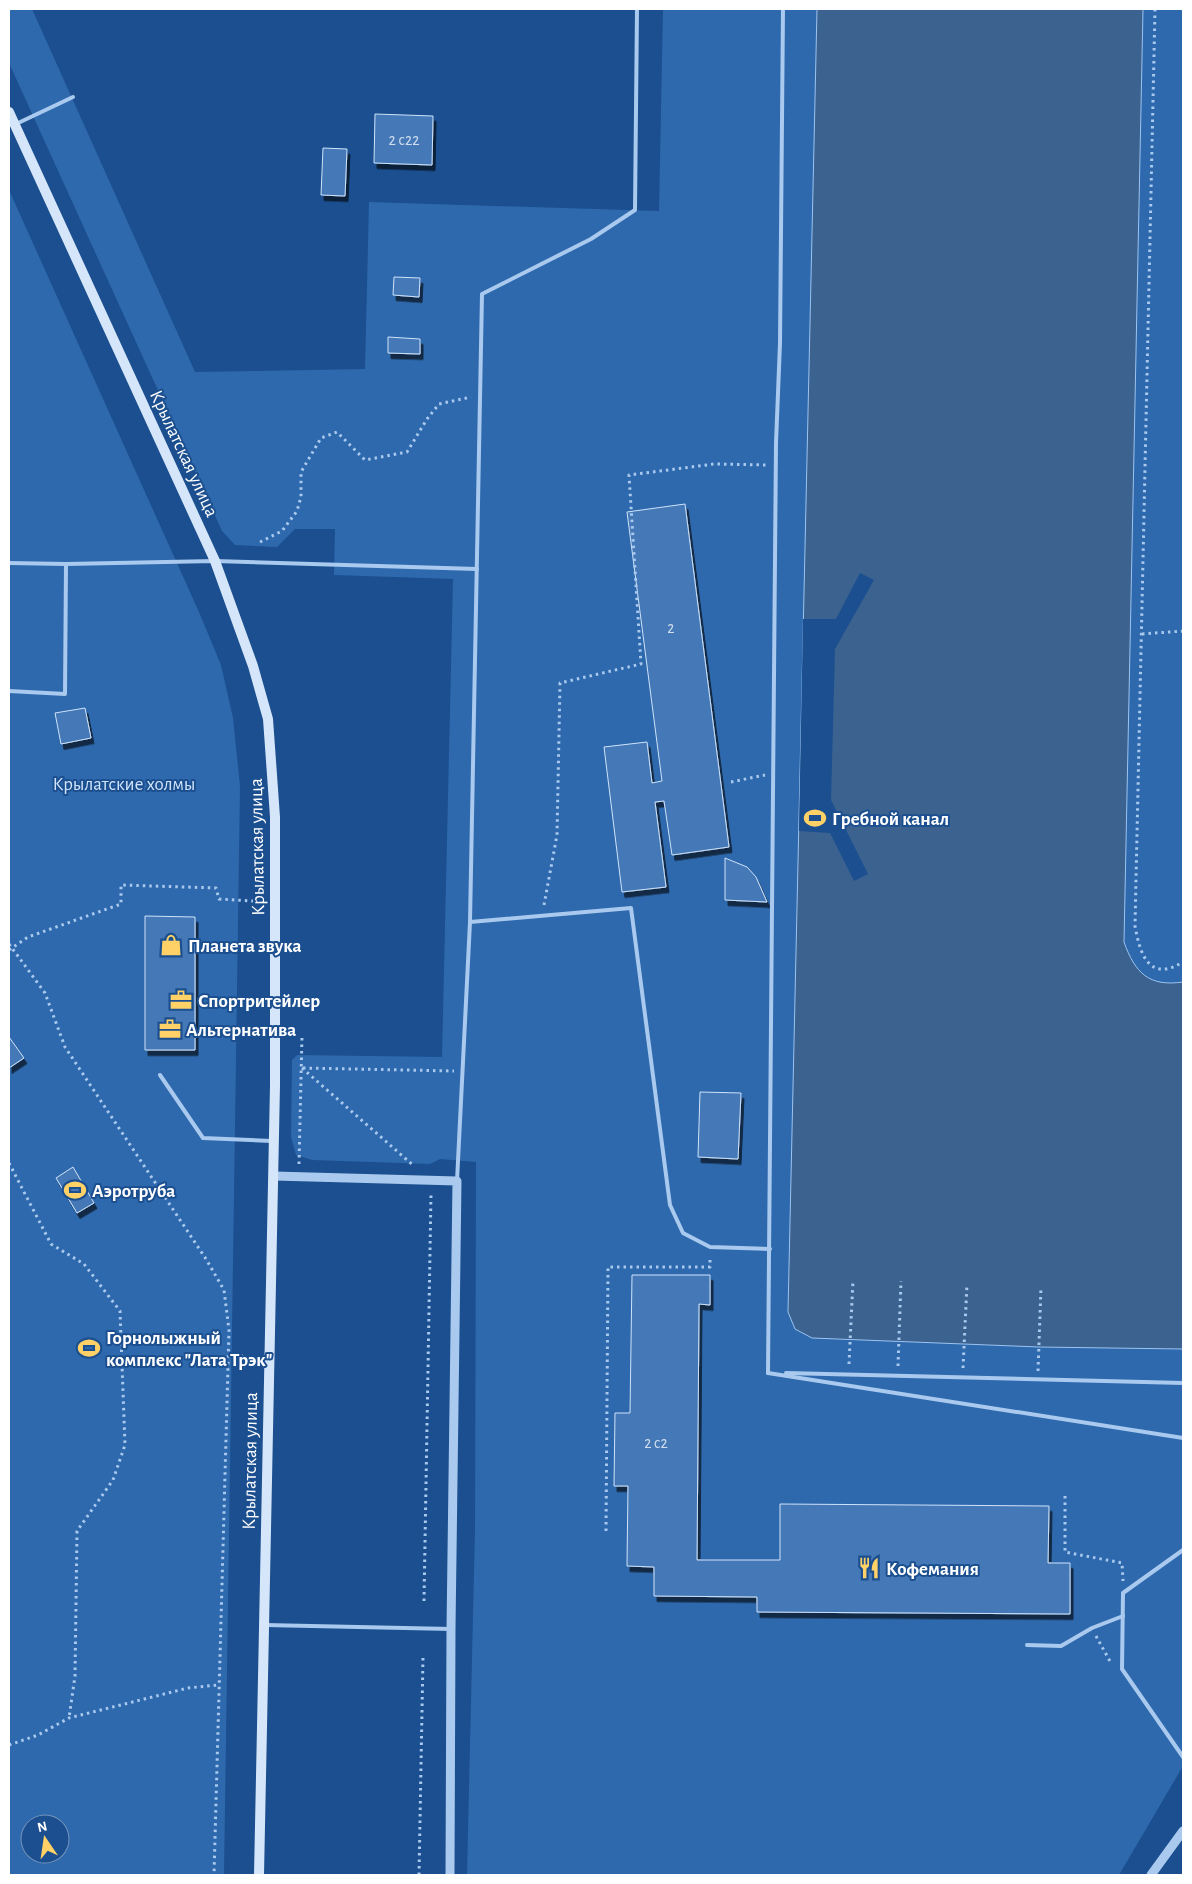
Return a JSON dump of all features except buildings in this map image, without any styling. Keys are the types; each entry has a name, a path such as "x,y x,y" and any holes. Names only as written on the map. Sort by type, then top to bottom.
{"main road":[{"name":"Крылатская улица","path":"9,112 215,561 253,666 268,719 275,817 274,1176 262,1624 259,1875"}],"street":[{"path":"274,1176 457,1181 450,1875"},
{"path":"1151,1875 1183,1831"}],"lane":[{"path":"457,1181 470,922 482,294 591,239 635,210 637,9"},
{"path":"768,1373 775,773 776,466 783,9"},
{"path":"15,125 73,97"},
{"path":"9,563 66,564 215,561 477,569"},
{"path":"9,692 65,694 66,564"},
{"path":"470,922 631,908 670,1205 684,1234 710,1247 770,1249"},
{"path":"160,1075 203,1138 274,1141"},
{"path":"768,1373 1037,1381 1183,1383"},
{"path":"768,1373 1183,1438"},
{"path":"1183,1550 1123,1593 1122,1669 1183,1757"},
{"path":"1027,1645 1061,1646 1092,1628 1123,1616"},
{"path":"262,1624 451,1629"}],"path":[{"path":"1155,9 1135,926 1143,958 1152,966 1163,969 1183,962"},
{"path":"260,542 282,531 296,511 300,497 301,472 321,438 337,432 364,460 407,452 427,419 439,404 480,394"},
{"path":"542,916 557,835 560,683 641,664 629,475 735,463 776,466"},
{"path":"1142,634 1183,631"},
{"path":"731,782 775,773"},
{"path":"214,1875 229,1355 229,1330 224,1290 206,1259 65,1047 45,994 10,947 28,937 121,904 121,885 216,888 219,899 253,901"},
{"path":"299,1177 302,1036"},
{"path":"302,1068 462,1071"},
{"path":"302,1068 431,1181 424,1601"},
{"path":"9,1164 51,1244 84,1264 120,1311 125,1446 113,1480 77,1530 75,1676 69,1718"},
{"path":"606,1531 608,1267 710,1267"},
{"path":"849,1375 853,1280"},
{"path":"897,1377 901,1281"},
{"path":"963,1379 967,1284"},
{"path":"1037,1381 1041,1287"},
{"path":"229,1355 243,1356"},
{"path":"1065,1496 1065,1552 1122,1563 1123,1593"},
{"path":"419,1875 423,1656"},
{"path":"9,1745 38,1735 69,1718 188,1688 218,1685"}],"green space":[{"name":"Гребной канал","path":"9,9 32,9 195,372 365,369 369,202 659,211 663,9 1183,9 1183,1766 1119,1875 467,1875 475,1528 476,1162 440,1159 430,1164 312,1160 296,1155 291,1137 292,1060 297,1055 442,1057 453,579 334,575 335,529 295,529 277,547 235,545 222,531 9,63"},
{"name":"Крылатские холмы","path":"9,190 199,612 221,665 233,718 240,786 224,1875 9,1875"}],"shaded area":[{"name":"Гребной канал","path":"817,9 1143,9 1124,942 1133,962 1145,976 1161,982 1183,982 1183,1349 1039,1347 812,1338 795,1329 788,1312"}],"pier":[{"path":"860,573 874,580 835,649 831,800 868,874 854,881 830,833 799,831 803,619 836,619"}],"place":[{"name":"Гребной канал","path":"815,818"},
{"name":"Планета звука","path":"171,945"},
{"name":"Спортритейлер","path":"181,1000"},
{"name":"Альтернатива","path":"170,1029"},
{"name":"Аэротруба","path":"75,1190"},
{"name":"Горнолыжный комплекс \"Лата Трэк\"","path":"89,1348"},
{"name":"Кофемания","path":"869,1568"}]}
